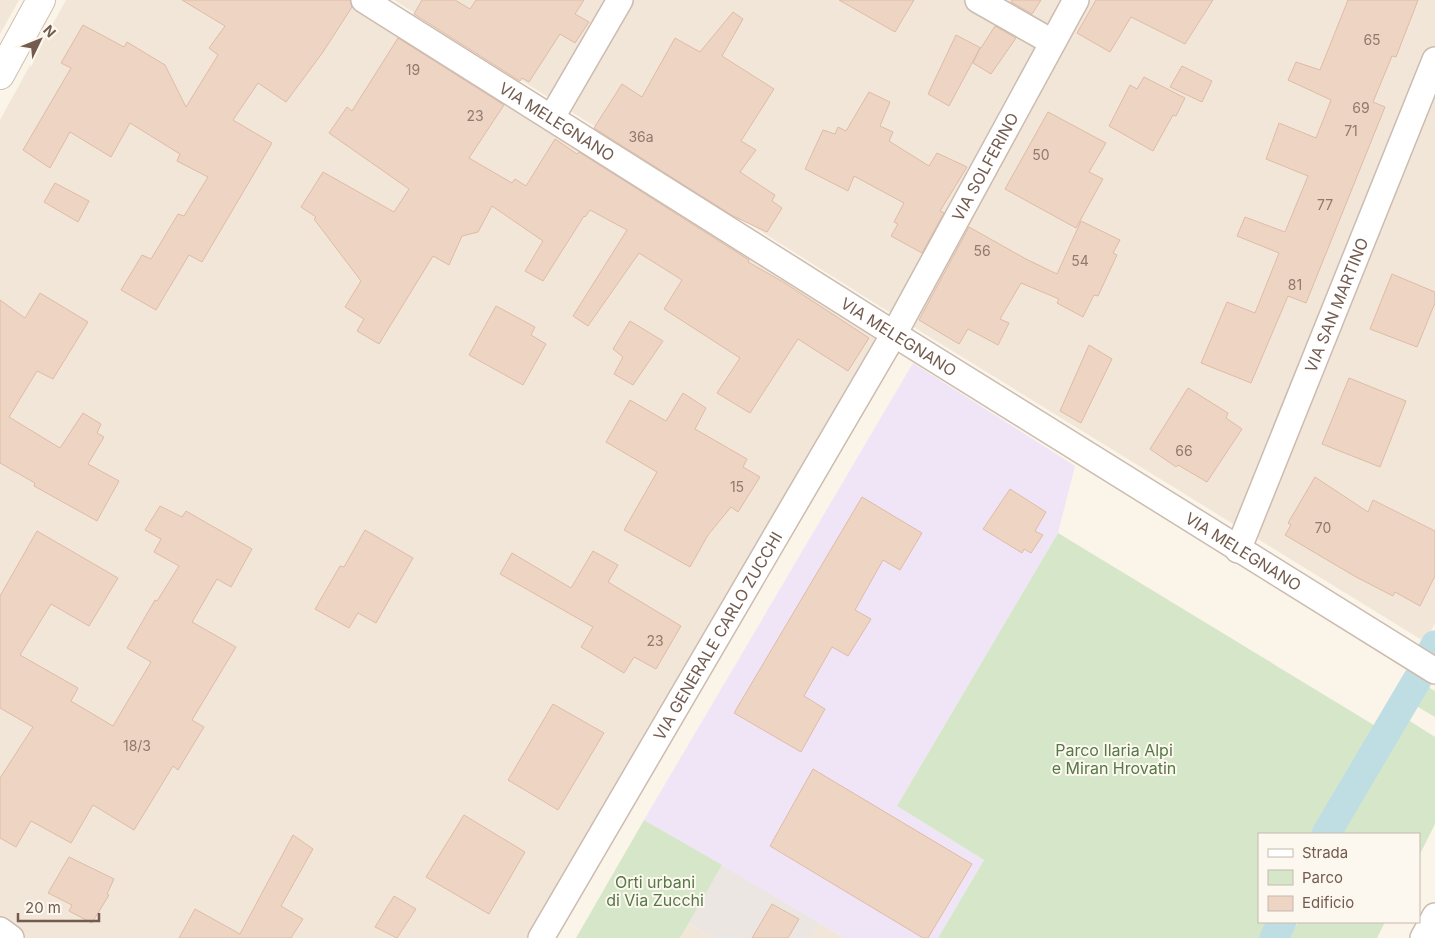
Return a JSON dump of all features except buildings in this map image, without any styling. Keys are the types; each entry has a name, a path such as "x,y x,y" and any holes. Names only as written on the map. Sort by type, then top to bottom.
{"street":[{"path":"0,75 41,0"},
{"name":"VIA MELEGNANO","path":"364,0 1238,550 1435,671"},
{"path":"552,117 620,0"},
{"path":"978,0 1052,42"},
{"name":"VIA SOLFERINO","path":"894,334 1076,0"},
{"name":"VIA SAN MARTINO","path":"1238,550 1435,60"},
{"name":"VIA GENERALE CARLO ZUCCHI","path":"541,938 894,334"},
{"path":"1424,938 1435,916"},
{"path":"0,930 11,938"}],"shaded area":[{"path":"0,0 19,0 0,34"},
{"path":"66,0 344,0 877,336 527,938 0,938 0,120"},
{"path":"394,0 1435,0 1435,623 1425,642 881,307"},
{"path":"913,363 1075,466 1058,533 897,806 984,860 938,938 845,938 644,820"},
{"path":"722,865 820,923 811,938 713,938 688,923"},
{"path":"688,923 713,938 680,938"},
{"path":"820,923 845,938 811,938"}],"green space":[{"name":"Parco Ilaria Alpi e Miran Hrovatin","path":"1058,533 1382,730 1320,833 1258,833 1258,923 1276,923 1269,938 938,938 984,860 897,806"},
{"path":"1423,684 1435,691 1435,717 1413,704"},
{"path":"1405,718 1435,737 1435,824 1420,854 1420,833 1343,833"},
{"name":"Orti urbani di Via Zucchi","path":"644,820 722,865 680,938 576,938"},
{"path":"1298,923 1384,923 1377,938 1290,938"}],"waterway":[{"path":"1428,658 1435,645"},
{"path":"1327,833 1417,680"},
{"path":"1274,938 1282,923"}]}
